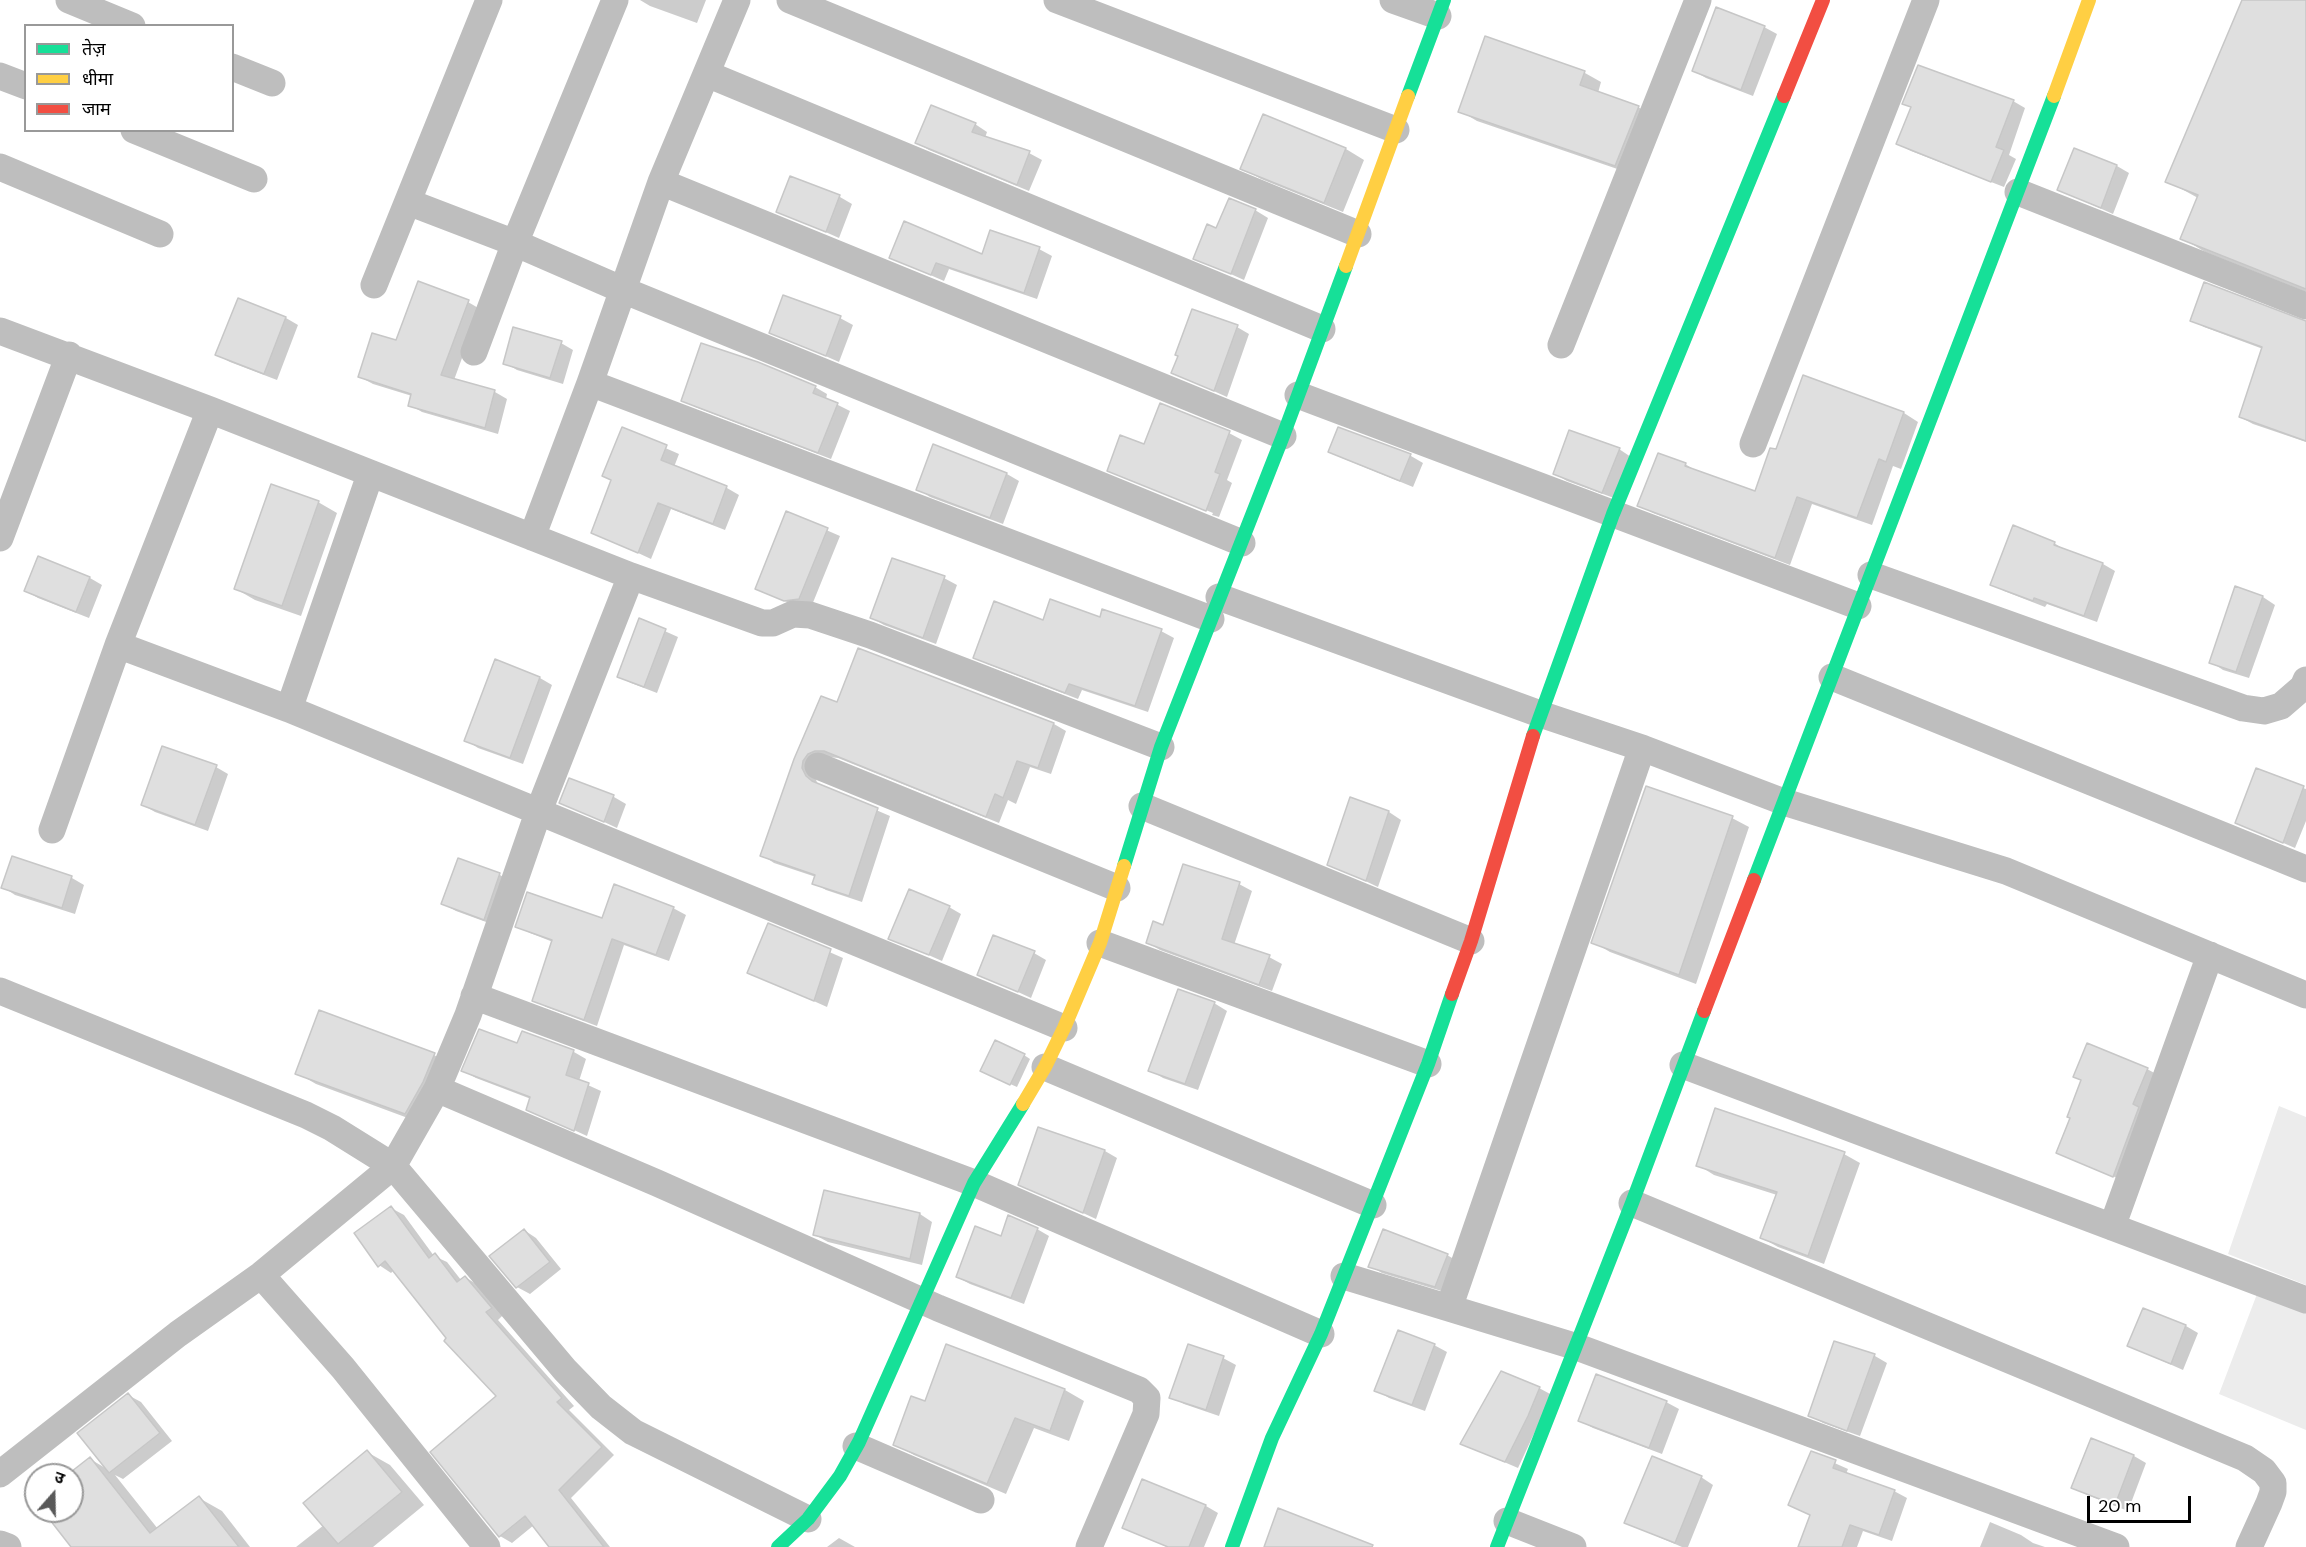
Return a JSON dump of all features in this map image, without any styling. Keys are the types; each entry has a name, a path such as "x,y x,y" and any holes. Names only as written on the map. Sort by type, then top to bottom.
{"street":[{"path":"69,0 127,24"},
{"path":"374,285 489,0"},
{"path":"474,352 515,243 615,0"},
{"path":"532,537 590,383 661,182 737,0"},
{"path":"790,0 1358,234"},
{"path":"1057,0 1396,130"},
{"path":"778,1547 808,1519 840,1476 856,1446 974,1183 1045,1067 1100,943 1161,747 1283,435 1441,8 1393,0"},
{"path":"1561,345 1698,0"},
{"path":"1232,1547 1272,1438 1321,1334 1428,1064 1471,941 1540,714 1613,514 1824,0"},
{"path":"1753,444 1926,0"},
{"path":"1497,1547 1577,1347 1858,606 2018,192 2089,0"},
{"path":"234,68 272,83"},
{"path":"707,74 1322,329"},
{"path":"0,76 24,85"},
{"path":"139,132 254,179"},
{"path":"0,167 160,234"},
{"path":"661,182 1283,435"},
{"path":"2018,192 2306,306"},
{"path":"408,202 515,243 623,290 1242,543"},
{"path":"0,331 210,410 631,576 762,623 773,623 793,614 810,615 870,635 1161,747"},
{"path":"0,538 69,356"},
{"path":"590,383 1215,608 1642,748 1784,802 2006,871 2306,995"},
{"path":"1298,395 1858,606"},
{"path":"52,830 118,645 210,410"},
{"path":"289,709 370,475"},
{"path":"1871,575 2243,708 2264,711 2281,706 2305,685"},
{"path":"0,1474 178,1334 261,1275 393,1166 437,1089 474,996 538,813 631,576"},
{"path":"118,645 289,709 1064,1028"},
{"path":"1832,677 2306,869"},
{"path":"1449,1308 1642,748"},
{"path":"818,766 1117,888"},
{"path":"1142,806 1471,941"},
{"path":"1100,943 1428,1064"},
{"path":"2112,1227 2210,955"},
{"path":"0,991 306,1115 332,1128 393,1166 565,1370 601,1407 641,1436 808,1519"},
{"path":"474,996 974,1183 1321,1334"},
{"path":"1683,1065 2306,1300"},
{"path":"1045,1067 1373,1205"},
{"path":"437,1089 657,1183 921,1301 1139,1390 1147,1398 1146,1414 1089,1547"},
{"path":"1632,1203 2245,1458 2264,1472 2273,1483 2273,1492 2249,1547"},
{"path":"261,1275 342,1368 487,1547"},
{"path":"1344,1276 1577,1347 2116,1547"},
{"path":"856,1446 981,1500"},
{"path":"1507,1521 1573,1547"},
{"path":"0,1544 8,1547"}],"shaded area":[{"path":"2279,1106 2306,1117 2306,1285 2228,1254"},
{"path":"2257,1294 2306,1313 2306,1430 2219,1394"}],"building":[{"path":"2242,0 2306,0 2306,289 2180,239 2198,195 2165,182"},
{"path":"1716,7 1765,26 1741,90 1692,71"},
{"path":"1485,36 1585,71 1580,85 1639,106 1615,166 1458,112"},
{"path":"1918,65 2014,100 1996,147 2004,150 1991,182 1896,144 1911,107 1902,104"},
{"path":"931,105 976,123 972,132 1030,151 1017,185 915,143"},
{"path":"1263,114 1346,148 1324,203 1240,169"},
{"path":"2074,148 2117,165 2101,208 2057,190"},
{"path":"790,176 840,195 826,232 776,212"},
{"path":"1229,198 1256,209 1231,274 1193,259 1207,224 1216,228"},
{"path":"904,221 982,254 990,230 1040,247 1024,293 936,263 931,275 889,258"},
{"path":"418,281 469,300 441,375 495,390 485,428 408,406 411,394 358,377 372,333 396,340"},
{"path":"2204,282 2306,321 2306,441 2239,417 2262,347 2190,321"},
{"path":"783,295 841,316 826,356 769,333"},
{"path":"238,298 286,317 264,374 215,355"},
{"path":"1192,309 1238,325 1214,391 1171,373 1178,356 1175,355"},
{"path":"513,327 562,341 550,378 503,364"},
{"path":"701,343 758,362 816,386 813,393 838,403 818,453 681,401"},
{"path":"1803,375 1904,412 1886,462 1879,459 1857,518 1797,497 1775,558 1637,506 1658,453 1686,463 1685,466 1755,491 1770,448 1776,449"},
{"path":"1160,403 1230,431 1215,472 1220,474 1206,511 1107,471 1120,435 1144,444"},
{"path":"622,427 667,445 661,460 727,486 713,524 658,503 638,553 591,533 611,480 602,476"},
{"path":"1338,427 1411,454 1400,481 1328,452"},
{"path":"1569,430 1620,448 1602,493 1553,474"},
{"path":"933,444 1007,473 990,518 916,490"},
{"path":"271,484 319,501 282,606 234,589"},
{"path":"786,511 828,528 799,599 784,601 755,589"},
{"path":"2013,525 2055,542 2054,545 2103,563 2084,616 1990,585"},
{"path":"38,556 90,577 76,612 24,591"},
{"path":"892,558 945,576 923,638 870,618"},
{"path":"2235,586 2263,596 2236,672 2209,663"},
{"path":"1050,599 1100,617 1102,609 1162,629 1135,706 1069,684 1065,693 973,658 994,601 1043,620"},
{"path":"639,618 666,629 644,687 617,677"},
{"path":"858,648 1054,723 1038,768 1017,761 1003,798 995,794 986,817 824,751 808,754 803,761 802,768 812,781 878,808 849,896 812,884 815,875 760,856 794,759 821,696 837,702"},
{"path":"495,659 540,677 510,758 464,741"},
{"path":"162,746 217,765 195,825 141,805"},
{"path":"2256,768 2304,786 2283,843 2235,823"},
{"path":"569,778 614,795 604,822 559,803"},
{"path":"1646,786 1733,816 1679,975 1591,943"},
{"path":"1350,797 1389,811 1366,881 1327,865"},
{"path":"12,856 72,876 62,908 1,888"},
{"path":"458,858 500,873 484,920 441,904"},
{"path":"1183,864 1240,882 1222,939 1270,955 1259,985 1146,943 1153,921 1163,925"},
{"path":"614,884 674,907 656,955 612,939 584,1020 532,1001 552,940 515,927 527,892 602,918"},
{"path":"909,889 950,906 929,955 888,939"},
{"path":"768,923 831,949 814,1001 747,973"},
{"path":"993,935 1035,951 1018,992 977,975"},
{"path":"1178,989 1215,1002 1185,1084 1148,1071"},
{"path":"319,1010 435,1053 423,1082 405,1114 295,1074"},
{"path":"479,1029 517,1043 522,1031 574,1050 566,1075 589,1083 574,1131 526,1110 530,1097 461,1071"},
{"path":"995,1040 1025,1054 1010,1085 980,1071"},
{"path":"2087,1043 2148,1068 2133,1104 2139,1107 2113,1177 2056,1153 2070,1118 2067,1117 2081,1080 2073,1077"},
{"path":"1715,1108 1845,1152 1808,1256 1760,1238 1777,1192 1696,1166"},
{"path":"1038,1127 1105,1150 1083,1213 1018,1185"},
{"path":"824,1190 920,1213 910,1259 813,1235"},
{"path":"391,1206 429,1258 435,1253 457,1282 465,1276 492,1308 486,1312 562,1398 557,1402 602,1447 559,1490 604,1547 549,1547 525,1516 499,1537 430,1452 496,1396 444,1341 446,1338 385,1261 378,1267 354,1233"},
{"path":"1008,1215 1038,1228 1011,1298 956,1277 975,1226 1001,1236"},
{"path":"524,1229 550,1262 516,1288 489,1256"},
{"path":"1383,1229 1448,1254 1435,1287 1368,1267"},
{"path":"2143,1308 2186,1325 2171,1364 2127,1346"},
{"path":"1398,1330 1435,1344 1412,1405 1374,1391"},
{"path":"1834,1341 1875,1354 1847,1431 1808,1416"},
{"path":"946,1344 1065,1389 1050,1431 1015,1418 987,1484 893,1445 911,1396 925,1401"},
{"path":"1188,1344 1224,1356 1206,1410 1169,1398"},
{"path":"1501,1371 1540,1387 1505,1462 1460,1444"},
{"path":"1596,1374 1667,1401 1649,1448 1578,1421"},
{"path":"128,1393 160,1433 109,1473 77,1433"},
{"path":"2091,1438 2134,1455 2115,1505 2071,1488"},
{"path":"367,1450 402,1492 338,1544 303,1503"},
{"path":"1811,1451 1836,1460 1833,1468 1895,1490 1879,1535 1850,1525 1842,1547 1798,1547 1810,1515 1788,1505"},
{"path":"1652,1456 1702,1476 1675,1543 1624,1523"},
{"path":"90,1457 150,1533 199,1496 239,1547 71,1547 52,1523 84,1523 82,1463"},
{"path":"1142,1479 1206,1505 1189,1547 1168,1547 1122,1528"},
{"path":"1278,1508 1373,1545 1372,1547 1264,1547"}],"traffic: fast":[{"path":"1408,96 1444,0"},
{"path":"1533,736 1613,514 1784,96"},
{"path":"1754,880 2054,96"},
{"path":"1124,866 1161,747 1283,436 1346,266"},
{"path":"1232,1547 1272,1438 1321,1334 1428,1064 1452,994"},
{"path":"1497,1547 1632,1203 1704,1011"},
{"path":"778,1547 808,1519 840,1476 859,1442 974,1183 1023,1104"}],"traffic: slow":[{"path":"2054,96 2089,0"},
{"path":"1346,266 1408,96"},
{"path":"1023,1104 1064,1028 1100,943 1124,866"}],"traffic: jam":[{"path":"1784,96 1823,0"},
{"path":"1452,994 1471,941 1533,736"},
{"path":"1704,1011 1754,880"}]}
